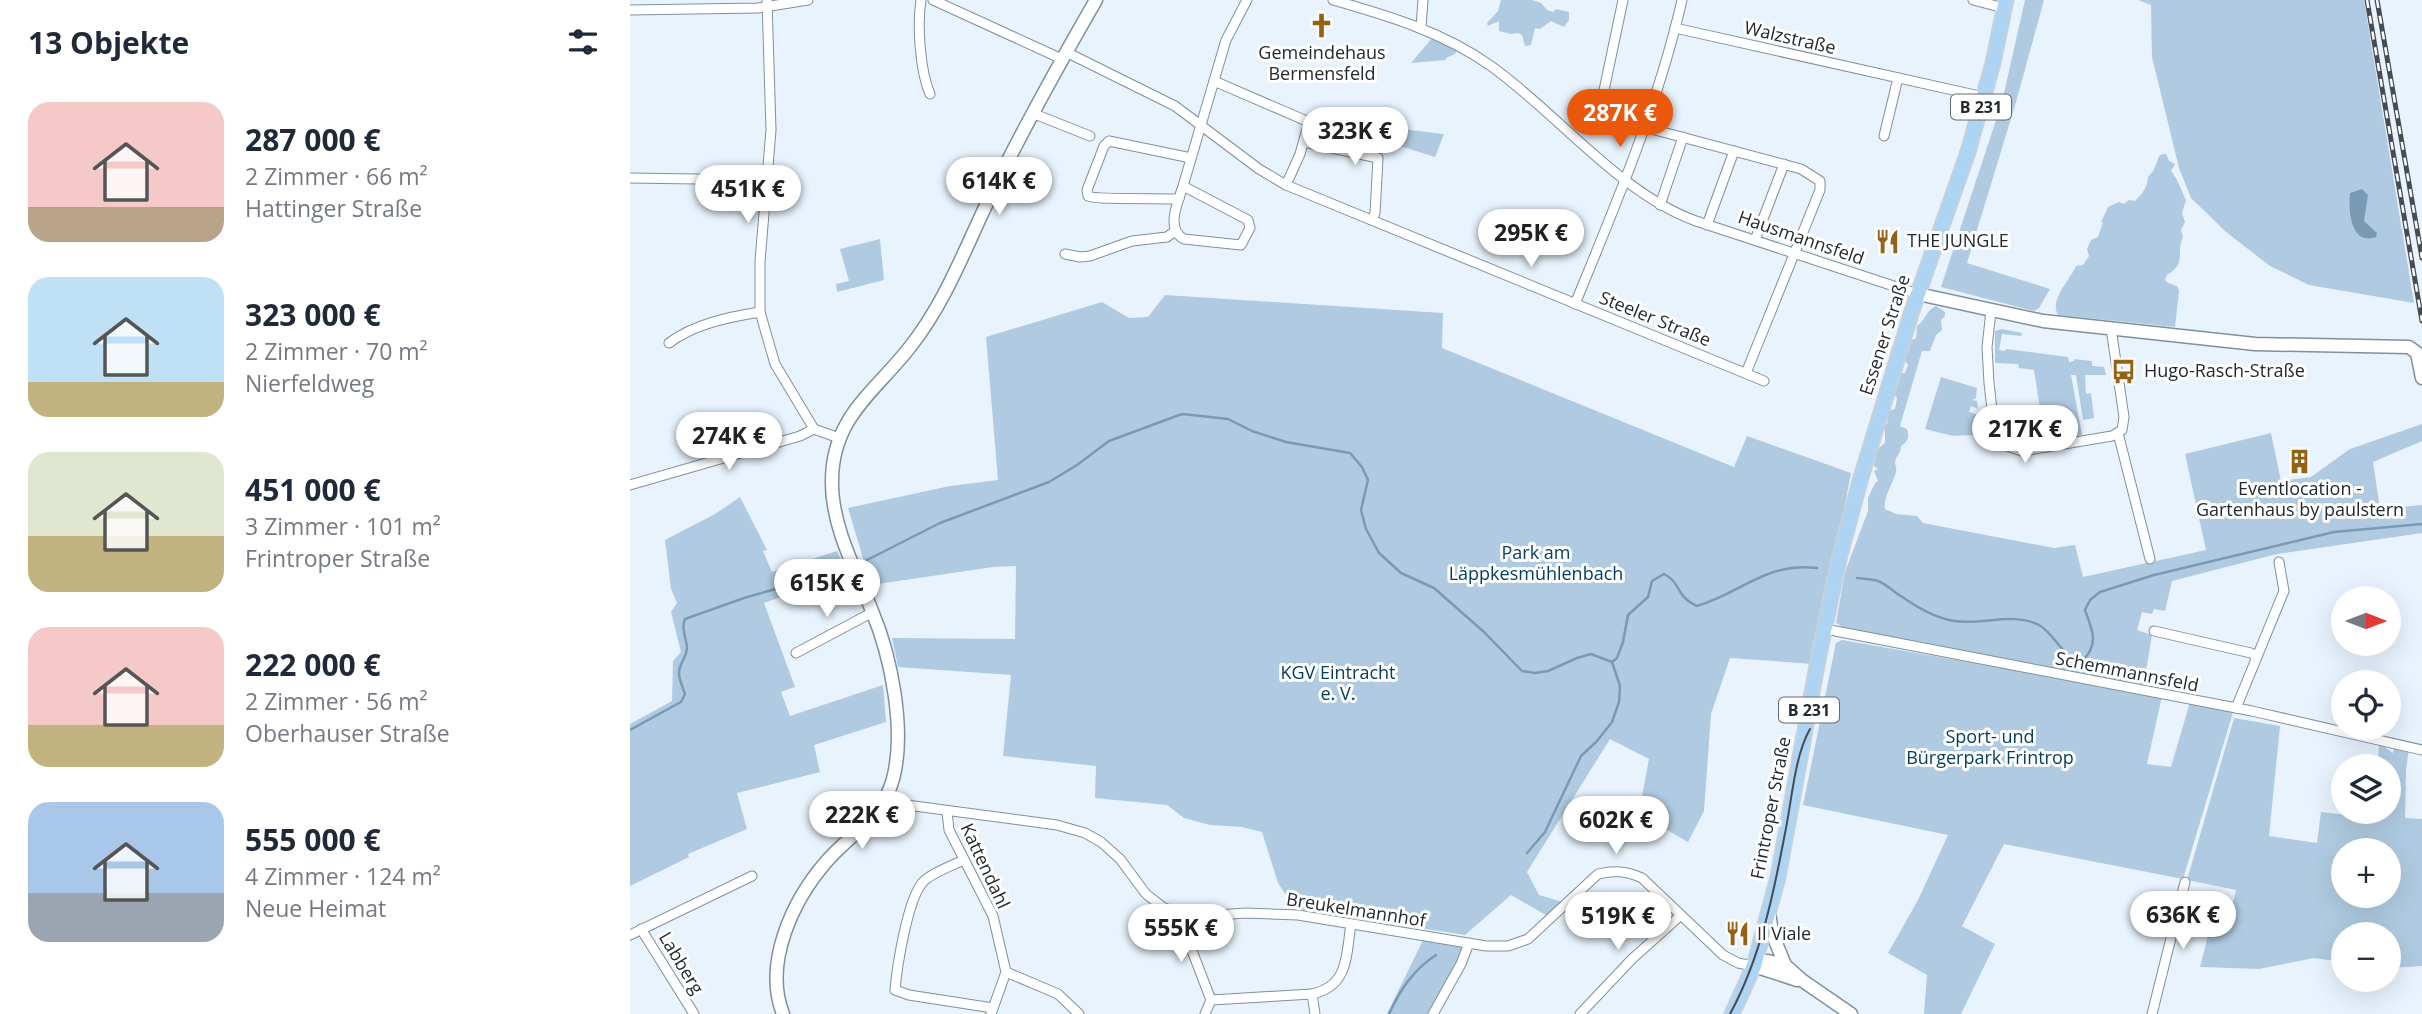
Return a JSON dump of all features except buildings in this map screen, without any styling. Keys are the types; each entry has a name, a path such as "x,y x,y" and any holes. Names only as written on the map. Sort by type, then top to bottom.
{"main road":[{"name":"Essener Straße","path":"1860,481 1918,295 1956,190 1984,97 2005,4"},
{"name":"Frintroper Straße","path":"1732,1014 1754,966 1769,911 1794,799 1839,559 1860,481"}],"street":[{"path":"630,10 758,8 768,3 808,0"},
{"path":"921,0 919,12 924,80 930,94"},
{"name":"Steeler Straße","path":"933,0 947,3 1161,98 1259,169 1286,184 1764,381"},
{"path":"783,1014 777,989 776,965 798,903 827,861 876,814 884,802 894,777 898,742 891,672 833,499 832,470 839,438 862,400 905,354 944,295 1032,113 1096,0"},
{"path":"1183,186 1248,220 1251,226 1239,246 1184,239 1175,231 1174,217 1191,158 1228,33 1247,0"},
{"name":"Hausmannsfeld","path":"1334,0 1421,27 1464,49 1493,67 1626,180 1660,205 1707,225 1918,295 2043,321 2278,346 2410,347 2417,353 2422,378"},
{"path":"1421,27 1423,0"},
{"path":"1623,0 1603,95 1607,100 1640,111 1648,117"},
{"path":"1576,304 1626,180 1648,117 1682,0"},
{"path":"1973,0 2005,4"},
{"path":"768,3 771,124 759,273 760,312 775,365 814,429 839,438"},
{"name":"Walzstraße","path":"1675,28 1984,97"},
{"path":"1884,136 1898,78"},
{"path":"1214,81 1309,122 1304,142 1286,184"},
{"path":"1032,113 1090,136"},
{"path":"1644,127 1807,171 1821,183 1746,373"},
{"path":"1660,205 1683,137"},
{"path":"1179,199 1092,198 1088,196 1087,190 1104,146 1109,141 1191,158"},
{"path":"1304,142 1378,158 1375,214 1372,220"},
{"path":"1707,225 1734,151"},
{"path":"1755,240 1784,164"},
{"path":"630,178 767,180"},
{"path":"1065,254 1090,256 1132,242 1167,237 1175,231"},
{"path":"1991,311 1987,347 1994,427 2004,445 2022,451 2118,433 2124,427 2111,328"},
{"path":"669,344 682,333 734,316 760,312"},
{"path":"630,485 800,436 814,429"},
{"path":"2118,433 2150,559"},
{"path":"2236,708 2284,591 2278,562"},
{"path":"796,653 873,612"},
{"name":"Schemmannsfeld","path":"1825,629 2236,708 2422,750"},
{"path":"2154,631 2251,653 2258,657"},
{"name":"Breukelmannhof","path":"884,802 1057,825 1085,833 1101,842 1120,859 1138,885 1154,901 1175,913 1190,917 1271,913 1298,915 1497,947 1528,939 1598,874 1628,872 1642,878 1724,955 1738,963 1754,966"},
{"name":"Kattendahl","path":"947,812 949,830 993,916 1006,972"},
{"path":"964,860 925,880 917,891 898,960 895,990 992,1011 1006,972 1058,995 1079,1014"},
{"path":"630,935 752,876"},
{"path":"2152,1014 2185,882"},
{"path":"1769,911 1772,933 1784,965"},
{"path":"1580,1014 1632,959 1681,915"},
{"path":"1190,917 1191,948 1211,1000 1205,1014"},
{"path":"1211,1000 1312,994 1334,986 1340,979 1351,924"},
{"name":"Labberg","path":"641,929 694,1014"},
{"path":"1433,1014 1461,964 1469,943"},
{"path":"1754,966 1762,961 1784,965 1851,1014"},
{"path":"1754,966 1803,981"},
{"path":"1312,994 1315,1014"}],"green space":[{"path":"1501,0 1532,0 1553,12 1556,9 1569,12 1569,20 1564,27 1551,21 1540,29 1535,28 1531,45 1525,46 1522,35 1499,31 1499,21 1488,26 1487,23 1498,11"},
{"path":"2025,0 2044,0 1967,263 2050,289 2039,308 2034,311 1941,287 2002,102"},
{"path":"2138,0 2364,0 2414,303 2309,285 2270,266 2226,232 2191,198 2179,168 2152,57 2151,5"},
{"path":"1433,37 1457,50 1455,54 1446,60 1411,63"},
{"path":"1393,128 1444,134 1435,157 1387,142"},
{"path":"2163,154 2175,164 2171,171 2186,200 2182,213 2185,222 2181,230 2183,237 2179,262 2165,280 2177,286 2179,291 2175,327 2058,315 2058,297 2076,266 2083,265 2089,256 2087,249 2091,240 2098,237 2108,207 2119,202 2124,204 2129,200 2135,201 2144,190 2159,156"},
{"path":"880,239 884,280 837,292 836,284 849,281 840,249"},
{"path":"1165,295 1443,313 1442,348 1734,467 1747,436 1851,473 1814,664 1730,658 1711,714 1704,811 1688,842 1636,812 1641,802 1649,759 1610,739 1527,872 1539,895 1566,903 1551,918 1511,895 1465,935 1295,909 1278,883 1262,832 1242,827 1210,825 1184,818 1167,805 1095,798 1096,766 1003,756 1011,675 898,667 892,638 1015,639 1016,566 871,585 848,508 950,486 998,480 986,337 1102,302 1129,318 1148,317"},
{"path":"1936,306 1945,312 1941,320 1942,330 1936,335 1930,351 1922,351 1900,426 1907,429 1908,439 1901,446 1895,461 1896,471 1885,509 1896,514 1917,516 1923,523 2054,548 2075,545 2083,577 2206,550 2185,454 2271,433 2281,481 2311,477 2350,449 2422,424 2422,441 2373,462 2380,509 2422,505 2422,533 2277,554 2172,581 2165,611 2154,609 2152,614 2142,612 2137,630 2152,635 2143,689 2082,674 1844,628 1836,623 1845,572 1868,511 1868,498 1878,481 1874,471 1878,469 1874,462 1878,450 1885,443 1883,429 1888,422 1885,417 1888,411 1895,409 1897,398 1893,392 1897,380 1905,373 1908,365 1904,359 1910,341 1916,338 1917,326"},
{"path":"2002,329 2022,333 2021,336 2002,334 1999,350 2068,357 2069,362 2074,359 2092,361 2092,366 2104,367 2106,375 2085,375 2086,394 2091,393 2094,418 2083,420 2076,375 2071,375 2082,435 2064,438 2061,424 2043,428 2034,370 2019,368 2018,364 1995,363 1995,331"},
{"path":"1941,377 1977,388 1976,398 1972,400 1977,401 1978,409 1971,406 1969,412 1978,415 1987,438 1973,435 1953,436 1925,429"},
{"path":"740,497 767,550 763,551 772,572 837,551 847,574 764,603 795,687 781,692 790,716 883,685 886,722 814,745 820,772 737,793 747,829 688,854 689,857 630,886 630,724 672,701 673,661 681,652 671,612 677,603 671,589 665,540 715,514"},
{"name":"Sport- und Bürgerpark Frintrop","path":"1842,640 2162,696 2147,764 2171,767 2190,702 2234,709 2183,879 2004,844 1962,926 1995,944 1961,1014 1924,1014 1927,975 1888,953 1918,900 1948,835 1803,805 1836,643"},
{"path":"2234,718 2280,726 2269,836 2317,843 2321,812 2331,813 2331,824 2401,824 2401,754 2379,754 2379,743 2393,753 2394,747 2409,749 2405,818 2422,819 2422,966 2401,967 2401,922 2331,922 2331,960 2314,958 2259,969 2200,967 2211,924 2227,927 2236,890 2187,880"},
{"path":"1425,936 1468,943 1431,1014 1387,1014"}],"shaded area":[{"path":"2362,189 2368,195 2364,221 2377,233 2376,237 2361,236 2353,225 2350,193"}],"waterway":[{"path":"867,560 940,523 1049,482 1109,441 1182,414 1228,419 1252,431 1286,442 1350,453 1362,467 1368,480 1361,510 1366,529 1379,553 1401,573 1434,588 1484,632 1522,671 1548,671 1591,654 1612,662 1617,658 1623,642 1628,615 1648,597 1652,581 1664,574 1674,581 1685,598 1697,606 1768,574 1799,567 1817,568"},
{"path":"1857,578 1881,582 1918,607 1949,620 2029,621 2045,629 2071,657 2084,659 2093,641 2085,610 2090,600 2100,592 2154,575 2334,532 2422,524"},
{"path":"630,730 681,702 685,694 679,673 687,651 685,619 793,584 807,576 839,568"},
{"path":"1527,853 1545,832 1581,756 1612,722 1619,702 1620,686 1612,662"},
{"path":"1389,1014 1408,981 1436,955"}],"tram line":[{"path":"1730,1014 1750,970 1765,924 1797,764 1810,729"}],"railway":[{"path":"2367,0 2422,321"},
{"path":"2377,0 2422,258"}],"place":[{"name":"Gemeindehaus Bermensfeld","path":"1322,26"},
{"name":"THE JUNGLE","path":"1887,241"},
{"name":"Hugo-Rasch-Straße","path":"2124,371"},
{"name":"Eventlocation - Gartenhaus by paulstern","path":"2300,462"},
{"name":"Il Viale","path":"1737,934"}],"park label":[{"name":"Park am Läppkesmühlenbach","path":"1536,563"},
{"name":"KGV Eintracht e. V.","path":"1338,683"}]}
